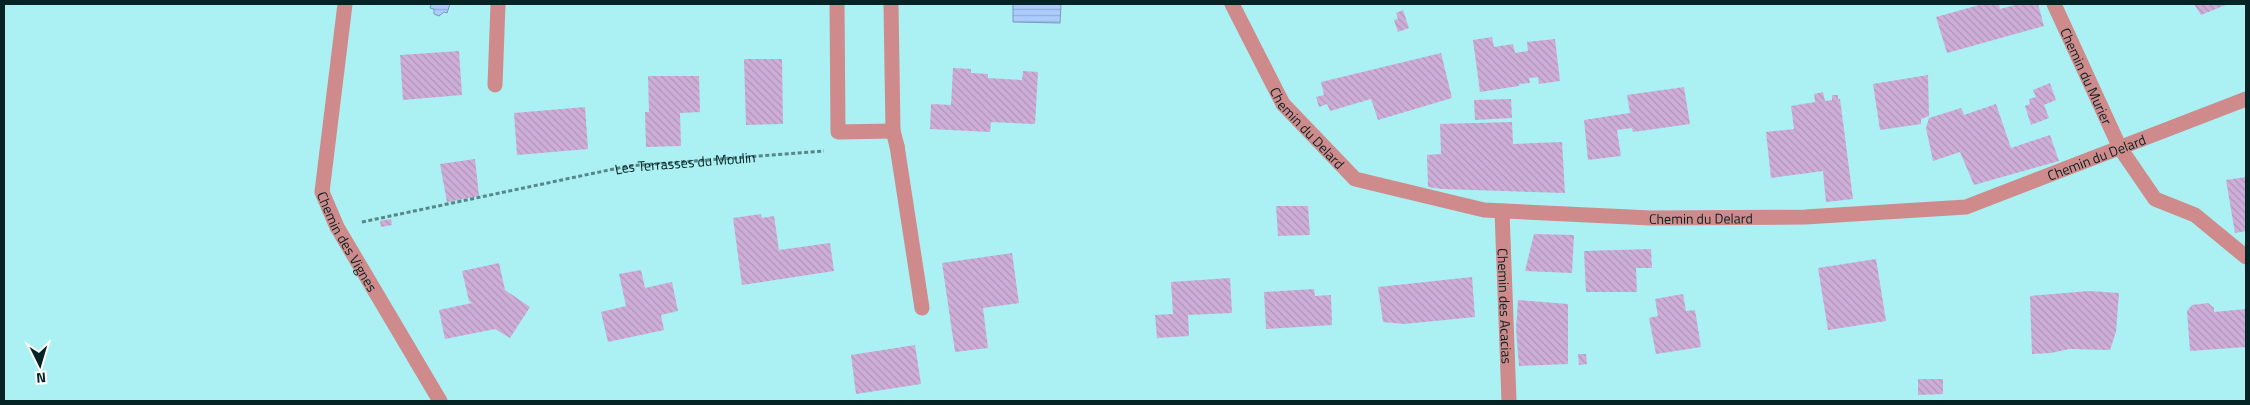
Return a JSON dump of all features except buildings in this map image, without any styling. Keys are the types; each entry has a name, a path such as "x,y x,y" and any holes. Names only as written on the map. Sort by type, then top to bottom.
{"street":[{"name":"Chemin des Vignes","path":"345,4 322,192 336,227 440,401"},
{"path":"496,85 498,4"},
{"path":"837,4 838,132 895,138"},
{"path":"891,4 895,138 922,308"},
{"name":"Chemin du Delard","path":"1232,4 1283,104 1355,179 1484,210 1651,218 1795,217 1966,207 2246,99"},
{"name":"Chemin du Murier","path":"2054,4 2120,148 2155,199 2195,215 2246,257"},
{"name":"Chemin des Acacias","path":"1502,211 1509,401"}],"path":[{"name":"Les Terrasses du Moulin","path":"336,227 628,166 827,151"}],"water":[{"path":"431,4 450,4 447,13 444,12 439,16 434,14 434,9 430,8"},
{"path":"1013,4 1061,4 1060,23 1013,22"}]}
